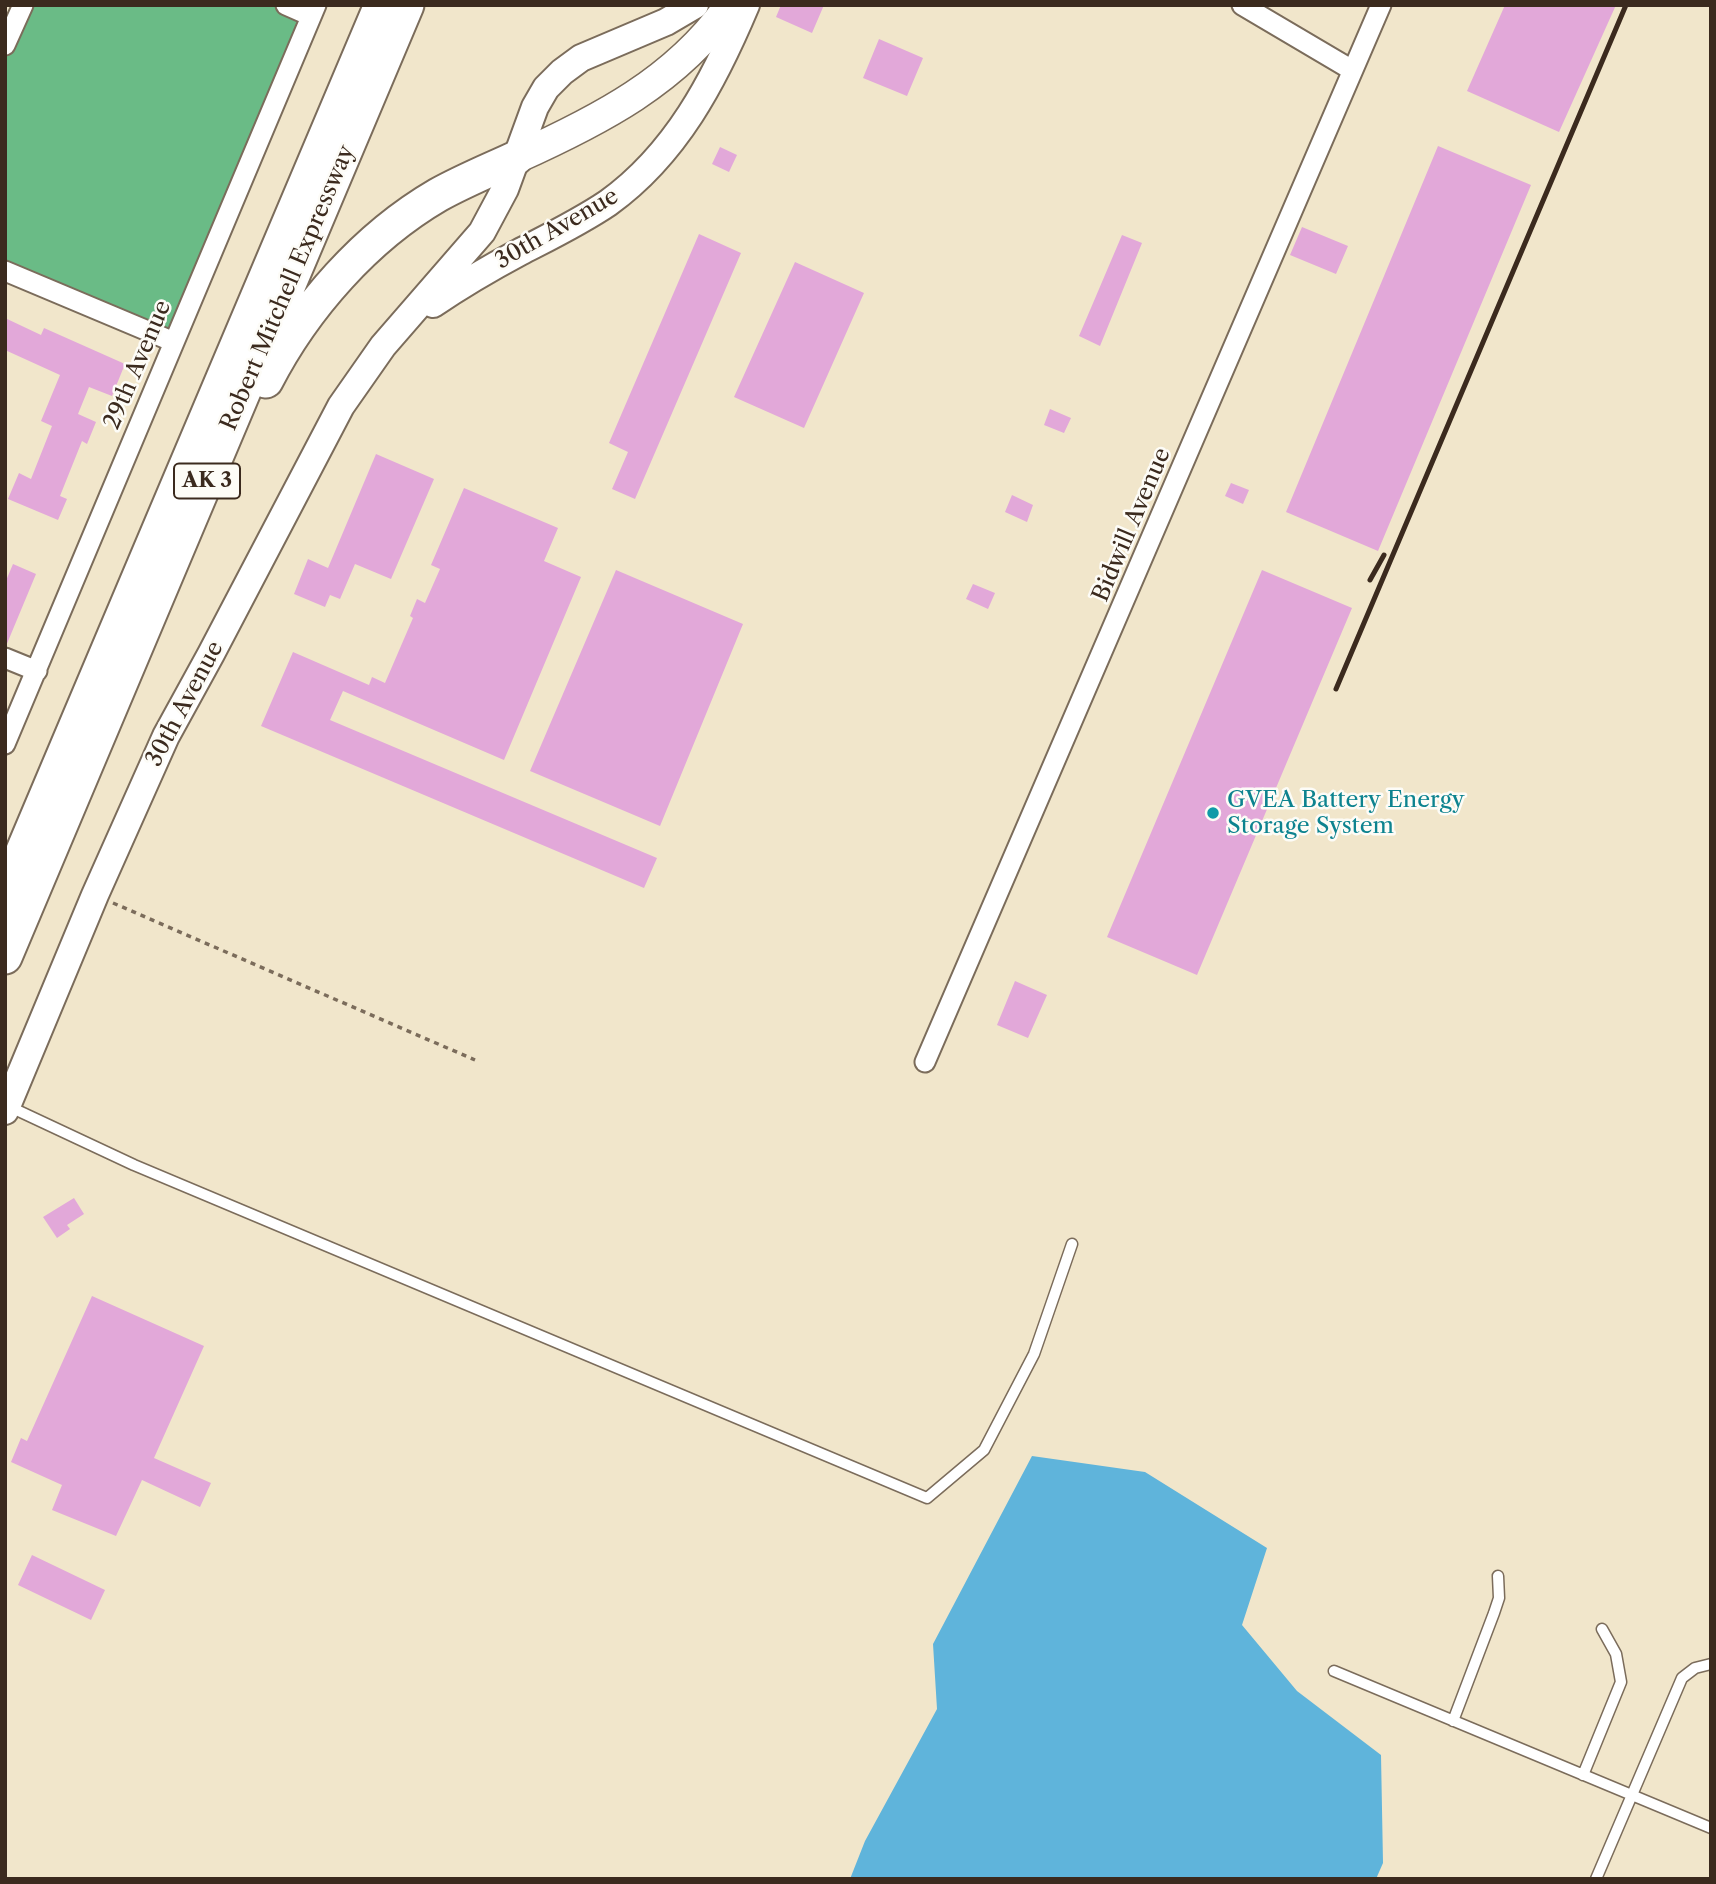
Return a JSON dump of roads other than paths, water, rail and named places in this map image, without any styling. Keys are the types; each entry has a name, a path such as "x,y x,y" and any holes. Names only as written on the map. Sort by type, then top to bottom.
{"highway":[{"name":"Robert Mitchell Expressway","path":"5,892 379,5"},
{"name":"Robert Mitchell Expressway","path":"5,957 407,5"},
{"path":"148,622 269,376 300,326 326,292 359,256 397,223 439,195 516,158"}],"main road":[{"name":"30th Avenue","path":"6,1108 95,895 166,736 341,406 367,367 482,232 505,189 535,107 546,88 581,58 666,22 695,5"},
{"path":"516,158 598,119 655,82 694,50 716,26 730,5"},
{"name":"30th Avenue","path":"408,320 479,274 584,218 607,203 649,168 702,97 724,58 746,5"}],"street":[{"path":"6,41 23,5"},
{"path":"286,5 313,10"},
{"path":"1242,5 1352,70"},
{"name":"Bidwill Avenue","path":"925,1062 1381,5"},
{"name":"29th Avenue","path":"5,744 313,10"},
{"path":"5,271 174,342"},
{"path":"5,658 37,671"}],"lane":[{"path":"6,1108 134,1165 927,1498 984,1450 1034,1354 1072,1244"},
{"path":"1453,1721 1499,1598 1498,1576"},
{"path":"1583,1775 1621,1682 1616,1654 1602,1629"},
{"path":"1596,1879 1682,1678 1695,1668 1711,1664"},
{"path":"1334,1671 1711,1828"}],"water":[{"path":"1032,1456 1145,1472 1267,1548 1242,1625 1297,1691 1381,1755 1383,1863 1376,1879 850,1879 865,1841 937,1709 933,1644"}],"railway":[{"path":"1336,689 1626,5"},
{"path":"1370,580 1384,555"}],"place":[{"name":"GVEA Battery Energy Storage System","path":"1213,813"}]}
